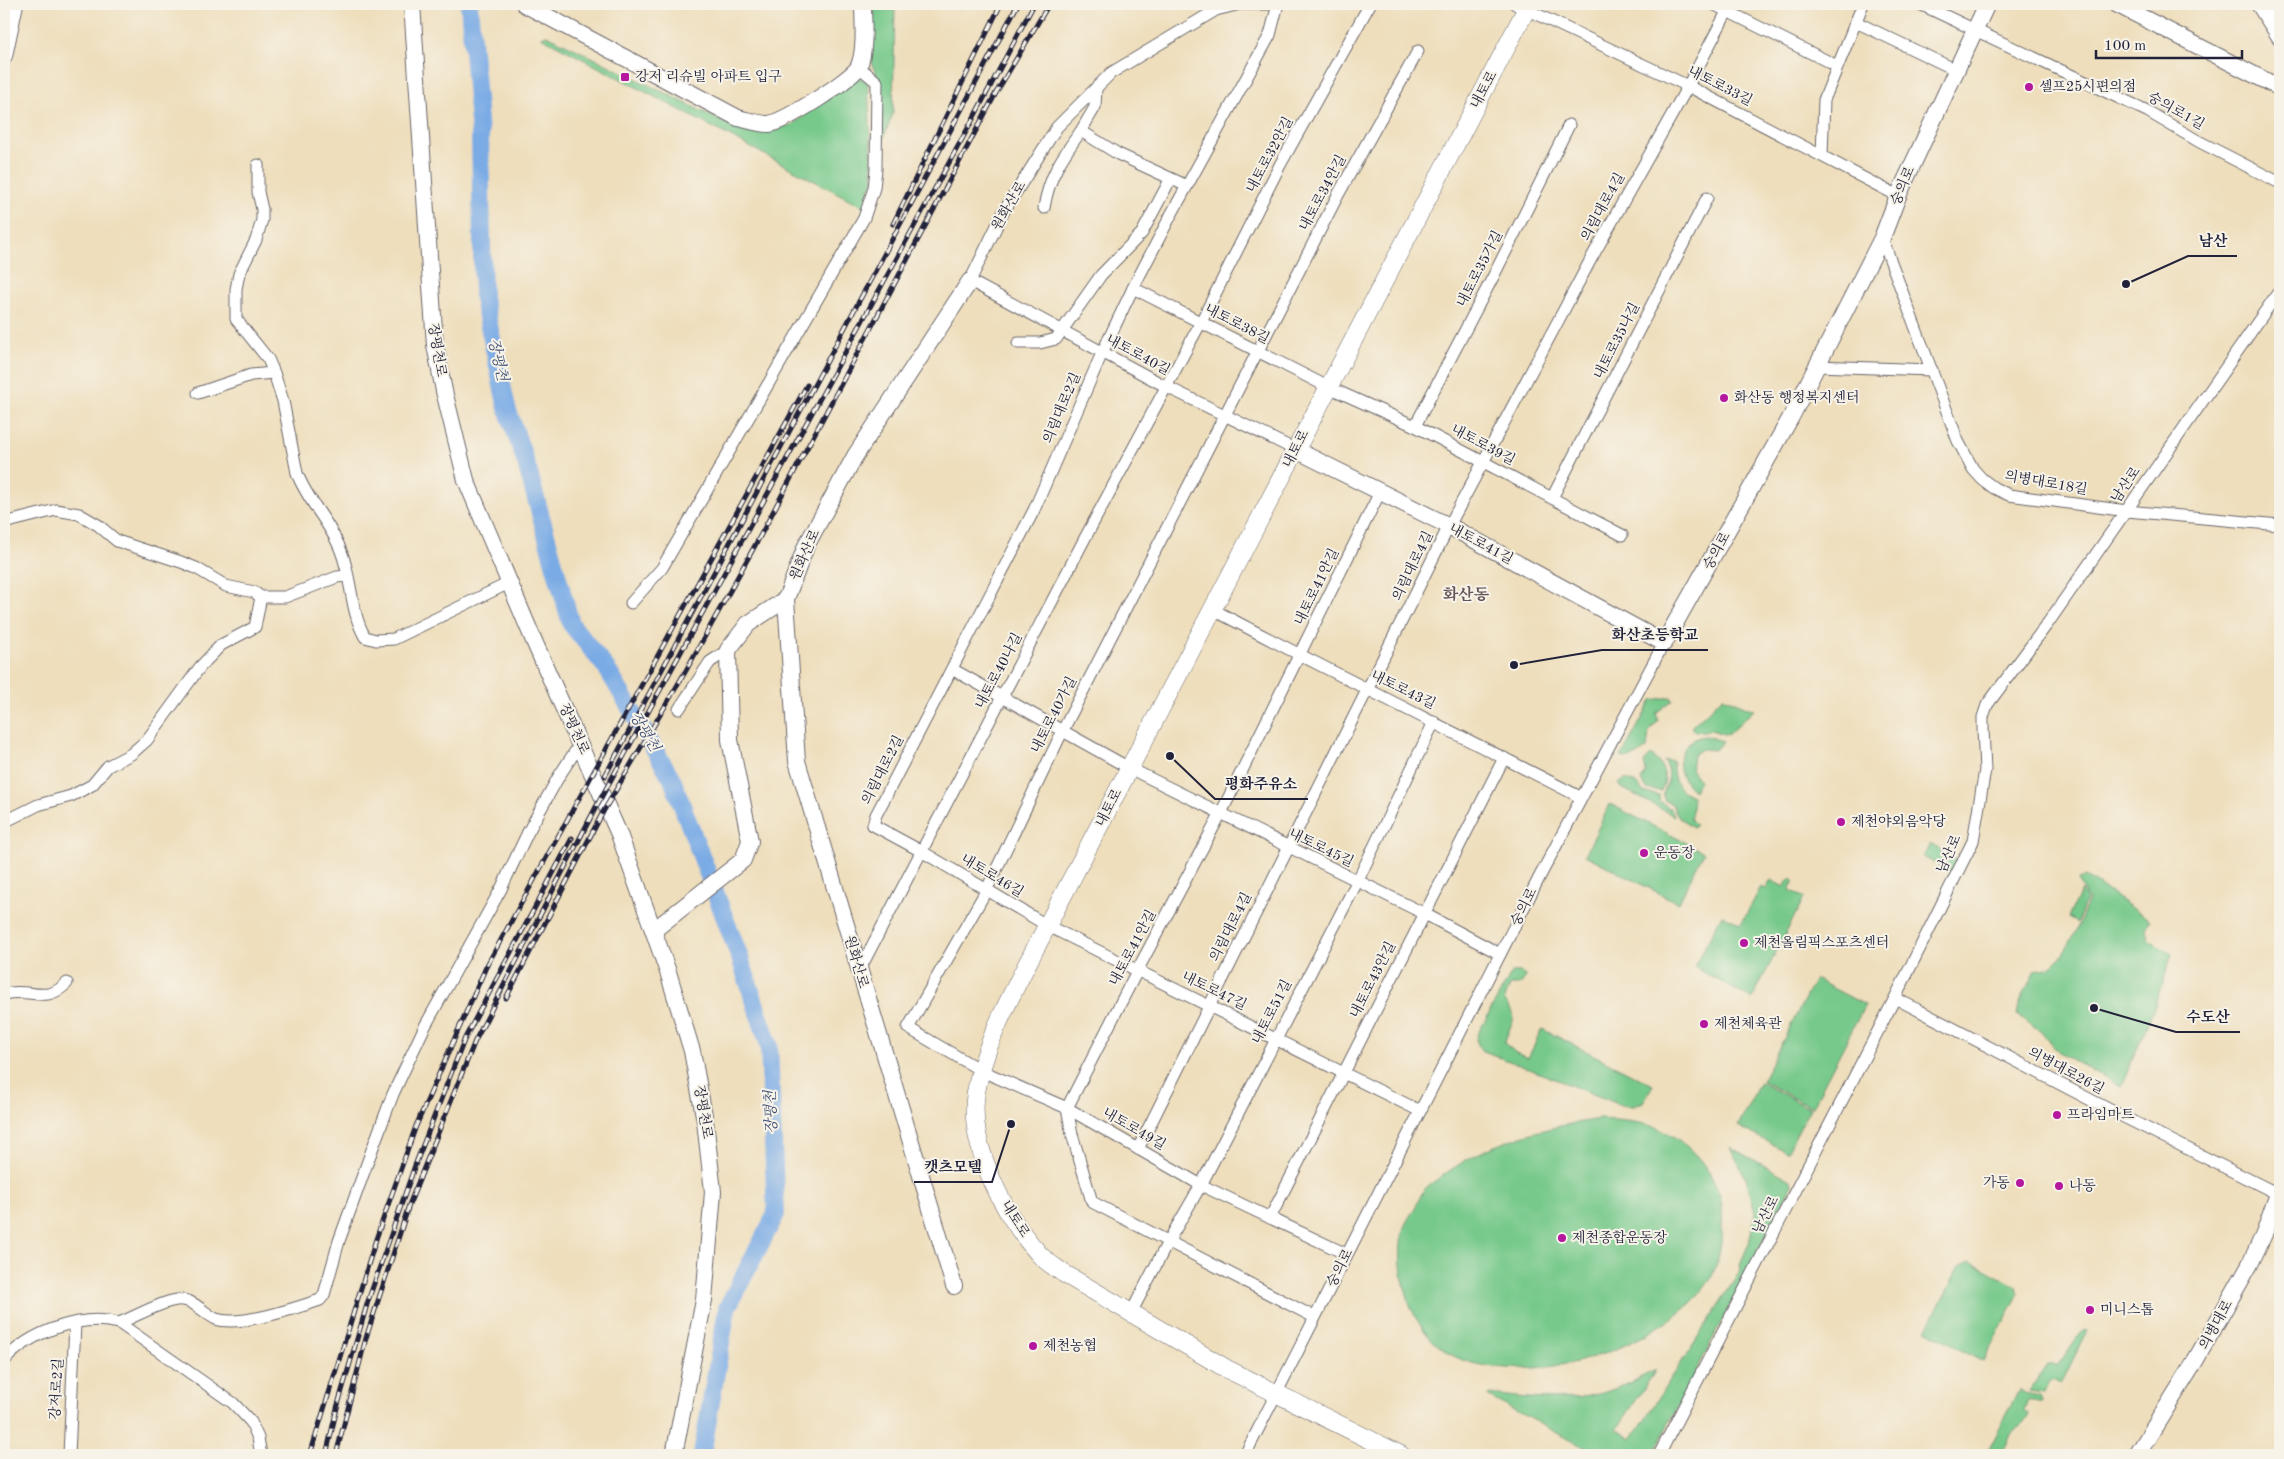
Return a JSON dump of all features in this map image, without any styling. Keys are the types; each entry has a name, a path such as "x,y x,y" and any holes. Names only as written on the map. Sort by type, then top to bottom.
{"main road":[{"name":"내토로","path":"1401,1455 1228,1368 1063,1274 1040,1255 1018,1228 997,1190 982,1154 977,1126 976,1094 995,1027 1296,450 1524,6"}],"street":[{"path":"4,56 14,4"},
{"name":"장평천로","path":"412,4 435,345 444,391 466,480 509,583 660,925 692,1051 705,1121 713,1192 704,1300 674,1455"},
{"path":"524,4 738,118 769,124 784,119 848,78 858,67 863,27 863,4"},
{"name":"원화산로","path":"954,1286 797,761 786,599 806,546 855,456 970,281 1004,211 1057,127 1112,73 1216,10 1240,4 1277,4"},
{"name":"의림대로2길","path":"873,825 876,815 1034,510 1102,353 1133,288 1186,186 1270,35 1277,4"},
{"name":"내토로32안길","path":"1167,387 1280,165 1370,4"},
{"path":"1713,4 1730,7 1837,66"},
{"path":"1822,155 1824,100 1863,4"},
{"name":"숭의로1길","path":"1920,4 2147,111 2198,141 2280,183"},
{"name":"숭의로","path":"1245,1455 1580,798 1664,643 1791,417 1882,238 1898,196 1987,4"},
{"path":"2116,4 2280,88"},
{"name":"내토로33길","path":"1524,6 1688,86 1898,196"},
{"name":"의림대로4길","path":"1138,1149 1287,848 1483,462 1590,259 1688,86 1730,7"},
{"path":"2267,8 2280,37"},
{"path":"1856,22 1956,70"},
{"name":"내토로34안길","path":"1226,416 1338,196 1418,51"},
{"path":"632,603 662,568 864,218 874,188 876,169 877,82 858,67"},
{"path":"1044,208 1047,187 1054,172 1091,116 1096,88"},
{"name":"내토로35가길","path":"1415,426 1493,277 1569,125"},
{"path":"1081,131 1118,154 1186,186"},
{"path":"258,165 258,192 262,220 256,240 239,274 235,310 238,324 261,349 274,373 283,401 297,473 301,484 322,514 341,550 365,637 376,640 394,639 509,583"},
{"path":"1018,343 1050,342 1063,331 1101,275 1142,233 1170,180"},
{"name":"내토로35나길","path":"1552,498 1707,198"},
{"name":"의병대로18길","path":"1882,238 1958,441 1973,469 1994,488 2009,495 2127,511 2280,525"},
{"name":"내토로40길","path":"970,281 1167,387 1296,450"},
{"name":"내토로38길","path":"1133,288 1328,387"},
{"name":"남산로","path":"1659,1455 1895,998 1972,841 1978,817 1985,770 1983,717 1987,705 2048,624 2280,290"},
{"path":"1816,366 1932,370"},
{"path":"198,393 252,375 274,373"},
{"name":"내토로40나길","path":"859,971 1167,387"},
{"name":"내토로39길","path":"1328,387 1415,426 1622,535"},
{"name":"내토로40가길","path":"908,1028 986,890 1063,730 1226,416"},
{"name":"내토로41길","path":"1296,450 1381,490 1450,526 1664,643"},
{"name":"내토로41안길","path":"1067,1108 1137,970 1220,815 1381,490"},
{"path":"4,523 56,510 79,514 98,525 117,541 181,562 226,586 254,592 261,597 285,597 347,576"},
{"path":"4,822 38,805 83,791 98,780 108,766 140,747 155,730 200,667 221,645 255,627 261,597"},
{"path":"679,709 710,662 728,650 748,624 786,599"},
{"name":"내토로43길","path":"1212,609 1300,656 1434,722 1580,798"},
{"path":"660,925 743,860 750,841 730,740 728,650"},
{"name":"내토로45길","path":"952,670 1129,768 1220,815 1423,913 1500,954"},
{"name":"내토로51길","path":"1131,1313 1168,1242 1201,1185 1357,882 1434,722"},
{"path":"119,1324 174,1301 184,1300 191,1302 216,1319 236,1320 261,1317 310,1304 320,1300 324,1295 339,1241 373,1147 394,1094 424,1028 501,889 528,832 559,776 580,744"},
{"name":"내토로43안길","path":"1270,1218 1423,913 1504,758"},
{"name":"내토로46길","path":"873,825 922,851 1048,926"},
{"name":"내토로47길","path":"1048,926 1420,1111"},
{"path":"4,994 18,992 48,995 58,992 68,983"},
{"name":"의병대로26길","path":"1895,998 2278,1200"},
{"name":"내토로49길","path":"908,1028 982,1072 1067,1108 1201,1185 1346,1254"},
{"path":"1067,1108 1072,1134 1092,1202 1314,1317"},
{"name":"의병대로","path":"2137,1455 2191,1368 2250,1264 2278,1200"},
{"path":"4,1361 30,1339 75,1324 107,1320 119,1324 233,1403 251,1422 258,1438 261,1455"},
{"name":"강저로2길","path":"69,1455 75,1324"}],"green space":[{"path":"870,4 895,4 893,113 881,146 878,77 872,65 869,38"},
{"path":"547,35 734,127 760,132 791,125 857,78 864,79 868,84 873,180 864,207 541,37"},
{"path":"1671,697 1673,700 1656,713 1658,721 1649,732 1647,748 1638,755 1628,758 1621,757 1652,700"},
{"path":"1723,697 1754,710 1727,735 1711,730 1695,732 1691,727"},
{"path":"1705,736 1723,741 1715,750 1702,749 1693,755 1691,769 1699,780 1694,791 1682,776 1680,759 1688,744 1695,739"},
{"path":"1651,755 1664,772 1665,776 1661,791 1647,789 1641,781 1646,772 1644,762"},
{"path":"1664,761 1673,761 1673,773 1676,783 1683,791 1693,796 1691,820 1696,825 1693,827 1679,818 1672,804 1664,800 1664,791 1669,773"},
{"path":"1625,779 1637,784 1643,792 1659,795 1659,801 1672,810 1674,816 1622,788 1619,784"},
{"name":"운동장","path":"1610,804 1704,852 1678,903 1585,855"},
{"path":"1930,844 1958,860 1951,872 1923,857"},
{"path":"2085,876 2150,920 2146,929 2148,940 2172,954 2153,1011 2121,1086 2061,1054 2039,1030 2017,1015 2019,1004 2035,970 2048,968 2057,961 2073,936 2088,900 2078,880"},
{"name":"제천올림픽스포츠센터","path":"1789,879 1794,881 1790,890 1804,898 1752,999 1694,967 1722,915 1741,924 1761,887 1766,889 1771,880 1784,887"},
{"path":"2081,890 2086,900 2077,923 2068,918"},
{"path":"1512,972 1521,972 1525,975 1525,978 1520,985 1510,985 1504,1001 1508,1004 1514,1018 1504,1043 1516,1053 1528,1058 1542,1029 1653,1085 1643,1102 1634,1106 1621,1105 1481,1050 1476,1040 1477,1035"},
{"path":"1815,979 1865,1005 1812,1107 1762,1081"},
{"path":"1760,1082 1810,1108 1787,1152 1738,1126"},
{"name":"제천종합운동장","path":"1599,1119 1636,1122 1668,1133 1690,1149 1707,1169 1719,1193 1722,1205 1720,1250 1711,1278 1698,1296 1676,1316 1642,1337 1596,1357 1546,1367 1522,1368 1472,1363 1450,1354 1425,1332 1413,1313 1404,1286 1400,1252 1403,1231 1424,1190 1460,1164 1497,1145 1537,1132"},
{"path":"1730,1147 1791,1180 1792,1185 1653,1455 1599,1455 1487,1396 1490,1394 1554,1399 1586,1396 1617,1388 1656,1370 1617,1429 1632,1439 1741,1270 1740,1264 1749,1243 1755,1212 1746,1178"},
{"path":"1970,1261 2016,1286 2018,1295 1983,1361 1926,1330 1960,1266"},
{"path":"2085,1330 2087,1331 2061,1384 2052,1380 2044,1393 2029,1391 2047,1365 2058,1365 2080,1333"},
{"path":"2019,1390 2024,1393 2040,1396 2041,1403 2029,1399 2025,1410 2029,1415 2022,1426 2010,1434 2003,1450 1987,1452"}],"waterway":[{"name":"장평천","path":"469,4 480,134 483,298 507,408 526,463 571,624 607,669 672,779 740,958 769,1045 776,1214 727,1308 702,1455"}],"railway":[{"path":"893,224 1001,4"},
{"path":"605,776 1018,4"},
{"path":"336,1455 366,1338 409,1205 475,1041 596,807 973,119 1034,4"},
{"path":"506,998 603,812 684,674 758,540 996,93 1049,4"},
{"path":"310,1455 376,1239 416,1126 486,967 807,385"},
{"path":"326,1455 337,1408 368,1301 414,1168 465,1038 572,838"}],"place":[{"name":"강저 리슈빌 아파트 입구","path":"625,77"},
{"name":"셀프25시편의점","path":"2029,87"},
{"name":"남산","path":"2126,284"},
{"name":"화산동 행정복지센터","path":"1724,398"},
{"name":"화산초등학교","path":"1514,665"},
{"name":"평화주유소","path":"1170,756"},
{"name":"제천야외음악당","path":"1841,822"},
{"name":"운동장","path":"1644,853"},
{"name":"제천올림픽스포츠센터","path":"1744,943"},
{"name":"수도산","path":"2094,1008"},
{"name":"제천체육관","path":"1704,1024"},
{"name":"프라임마트","path":"2057,1115"},
{"name":"캣츠모텔","path":"1011,1124"},
{"name":"가동","path":"2020,1183"},
{"name":"나동","path":"2059,1186"},
{"name":"제천종합운동장","path":"1562,1238"},
{"name":"미니스톱","path":"2090,1310"},
{"name":"제천농협","path":"1033,1346"}],"district":[{"name":"화산동","path":"1466,596"}]}
